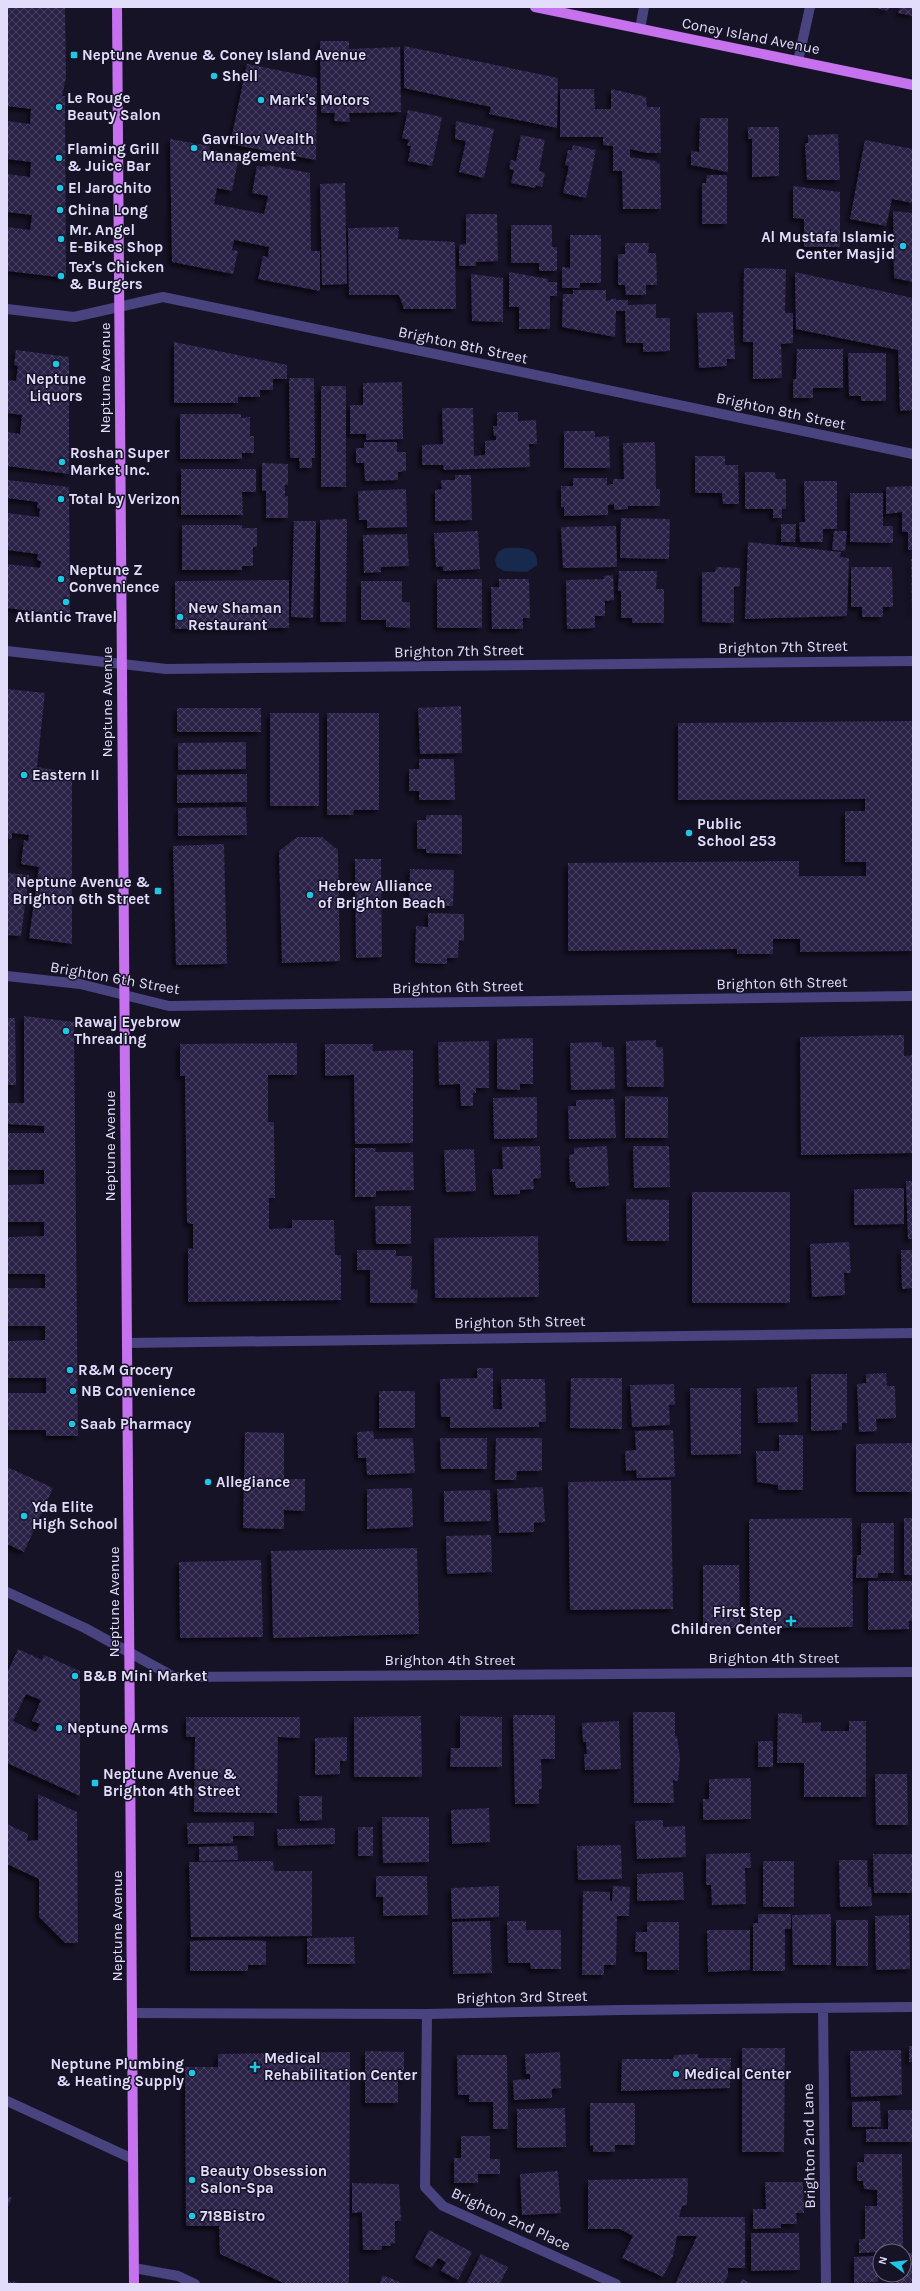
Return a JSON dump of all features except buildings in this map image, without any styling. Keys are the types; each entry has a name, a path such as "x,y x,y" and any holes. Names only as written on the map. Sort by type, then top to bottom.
{"main road":[{"name":"Neptune Avenue","path":"117,7 134,2284"},
{"name":"Coney Island Avenue","path":"535,7 913,84"}],"street":[{"path":"640,29 644,7"},
{"path":"798,61 810,7"},
{"name":"Brighton 8th Street","path":"7,309 74,317 163,297 913,454"},
{"name":"Brighton 7th Street","path":"7,651 166,669 913,661"},
{"name":"Brighton 6th Street","path":"7,976 80,984 169,1006 913,996"},
{"name":"Brighton 5th Street","path":"127,1343 913,1333"},
{"name":"Brighton 4th Street","path":"7,1592 85,1628 174,1677 913,1672"},
{"name":"Brighton 3rd Street","path":"132,2013 427,2014 913,2007"},
{"name":"Brighton 2nd Lane","path":"823,2008 826,2284"},
{"name":"Brighton 2nd Place","path":"427,2014 425,2187 443,2206 616,2284"},
{"path":"7,2101 133,2159"},
{"path":"134,2268 178,2276 195,2284"}],"water":[{"path":"505,548 522,548 531,551 535,554 537,565 527,572 504,571 497,567 495,560 498,552"}],"place":[{"name":"Neptune Avenue & Coney Island Avenue","path":"74,55"},
{"name":"Shell","path":"214,76"},
{"name":"Mark's Motors","path":"261,100"},
{"name":"Le Rouge Beauty Salon","path":"59,107"},
{"name":"Gavrilov Wealth Management","path":"194,148"},
{"name":"Flaming Grill & Juice Bar","path":"59,158"},
{"name":"El Jarochito","path":"60,188"},
{"name":"China Long","path":"60,210"},
{"name":"Mr. Angel E-Bikes Shop","path":"61,239"},
{"name":"Al Mustafa Islamic Center Masjid","path":"903,246"},
{"name":"Tex's Chicken & Burgers","path":"61,276"},
{"name":"Neptune Liquors","path":"56,364"},
{"name":"Roshan Super Market Inc.","path":"62,462"},
{"name":"Total by Verizon","path":"61,499"},
{"name":"Neptune Z Convenience","path":"61,579"},
{"name":"Atlantic Travel","path":"66,602"},
{"name":"New Shaman Restaurant","path":"180,617"},
{"name":"Eastern II","path":"24,775"},
{"name":"Public School 253","path":"689,833"},
{"name":"Neptune Avenue & Brighton 6th Street","path":"158,891"},
{"name":"Hebrew Alliance of Brighton Beach","path":"310,895"},
{"name":"Rawaj Eyebrow Threading","path":"66,1031"},
{"name":"R&M Grocery","path":"70,1370"},
{"name":"NB Convenience","path":"73,1391"},
{"name":"Saab Pharmacy","path":"72,1424"},
{"name":"Allegiance","path":"208,1482"},
{"name":"Yda Elite High School","path":"24,1516"},
{"name":"First Step Children Center","path":"791,1621"},
{"name":"B&B Mini Market","path":"75,1676"},
{"name":"Neptune Arms","path":"59,1728"},
{"name":"Neptune Avenue & Brighton 4th Street","path":"95,1783"},
{"name":"Medical Rehabilitation Center","path":"255,2067"},
{"name":"Neptune Plumbing & Heating Supply","path":"192,2073"},
{"name":"Medical Center","path":"676,2074"},
{"name":"Beauty Obsession Salon-Spa","path":"192,2180"},
{"name":"718Bistro","path":"192,2216"}]}
